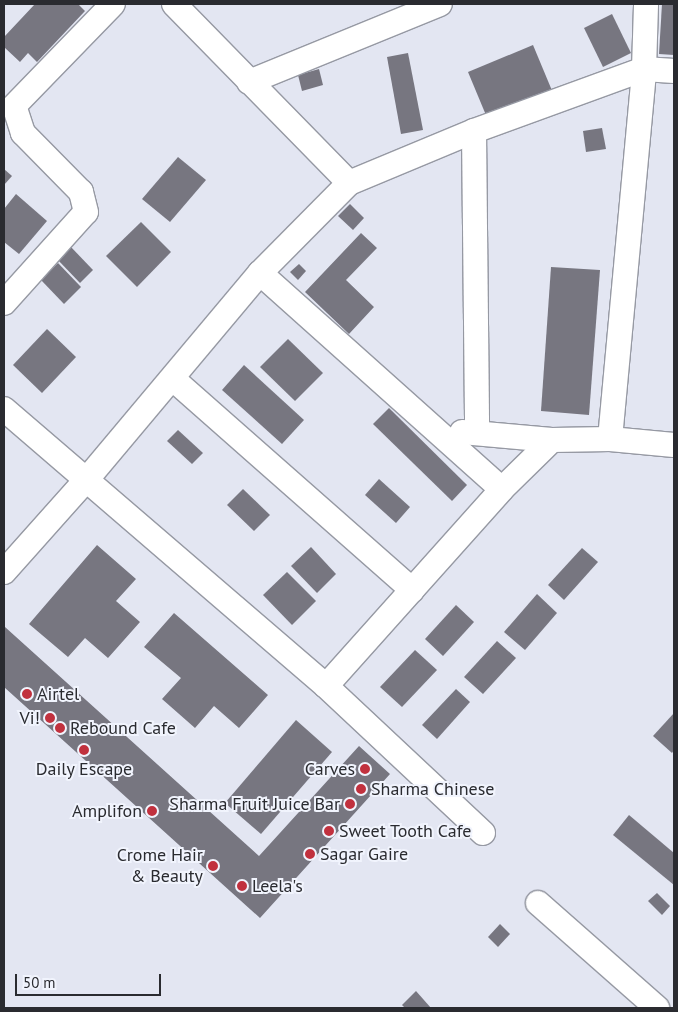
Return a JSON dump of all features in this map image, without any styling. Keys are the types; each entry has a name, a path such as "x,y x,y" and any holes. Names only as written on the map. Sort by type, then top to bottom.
{"street":[{"path":"4,303 86,212 81,192 23,133 14,106 112,4"},
{"path":"174,4 349,183"},
{"path":"249,82 440,4"},
{"path":"610,438 644,69 646,4"},
{"path":"4,572 173,379 260,274 349,183 474,131 644,69 674,71"},
{"path":"474,131 477,432"},
{"path":"260,274 502,489"},
{"path":"173,379 412,590"},
{"path":"4,409 326,686 483,833"},
{"path":"436,432 477,432 552,440 610,438 674,445"},
{"path":"326,686 502,489 552,440"},
{"path":"538,903 657,1008"}],"building":[{"path":"35,4 78,4 85,11 37,62 28,53 20,62 4,47 4,37"},
{"path":"662,4 674,4 674,55 659,54"},
{"path":"612,14 631,53 603,67 584,28"},
{"path":"533,45 553,93 488,120 468,72"},
{"path":"408,53 423,130 401,134 387,57"},
{"path":"319,69 323,85 302,91 298,75"},
{"path":"602,128 606,149 586,152 583,131"},
{"path":"178,157 206,180 170,222 142,199"},
{"path":"4,169 12,176 4,185"},
{"path":"16,194 47,221 19,254 4,242 4,209"},
{"path":"350,204 364,218 353,230 338,216"},
{"path":"141,222 171,252 137,287 106,256"},
{"path":"361,233 377,248 346,280 374,307 349,334 305,292"},
{"path":"70,246 93,270 80,283 57,259"},
{"path":"58,263 81,287 64,304 41,280"},
{"path":"299,264 306,271 298,280 290,272"},
{"path":"551,267 600,270 589,415 541,411"},
{"path":"47,329 76,357 42,393 13,365"},
{"path":"288,339 323,373 295,401 260,367"},
{"path":"244,365 304,420 282,444 222,390"},
{"path":"389,408 467,485 452,501 373,424"},
{"path":"178,430 203,453 192,464 167,441"},
{"path":"379,479 410,507 396,523 365,495"},
{"path":"243,489 270,515 254,531 227,505"},
{"path":"97,545 136,579 116,601 140,622 108,658 85,638 68,657 29,624"},
{"path":"311,547 336,574 317,593 291,566"},
{"path":"582,548 598,562 564,600 548,585"},
{"path":"287,572 316,601 292,625 263,595"},
{"path":"537,594 557,613 525,650 504,632"},
{"path":"456,605 474,622 443,656 425,639"},
{"path":"174,613 268,695 239,728 214,706 195,728 162,699 181,678 144,647"},
{"path":"5,627 259,856 359,746 390,774 260,918 4,687"},
{"path":"497,641 516,658 483,694 464,677"},
{"path":"415,650 437,670 402,707 380,687"},
{"path":"456,689 470,702 437,739 422,725"},
{"path":"674,713 674,750 672,753 653,736"},
{"path":"296,720 332,752 261,834 225,803"},
{"path":"629,815 674,853 674,885 613,835"},
{"path":"657,893 670,906 662,915 648,901"},
{"path":"500,924 510,934 498,947 488,937"},
{"path":"416,991 431,1008 405,1008 402,1005"}],"place":[{"name":"Airtel","path":"27,694"},
{"name":"Vi!","path":"50,718"},
{"name":"Rebound Cafe","path":"60,728"},
{"name":"Daily Escape","path":"84,750"},
{"name":"Carves","path":"365,769"},
{"name":"Sharma Chinese","path":"361,789"},
{"name":"Sharma Fruit Juice Bar","path":"350,804"},
{"name":"Amplifon","path":"152,811"},
{"name":"Sweet Tooth Cafe","path":"329,831"},
{"name":"Sagar Gaire","path":"310,854"},
{"name":"Crome Hair & Beauty","path":"213,866"},
{"name":"Leela's","path":"242,886"}]}
